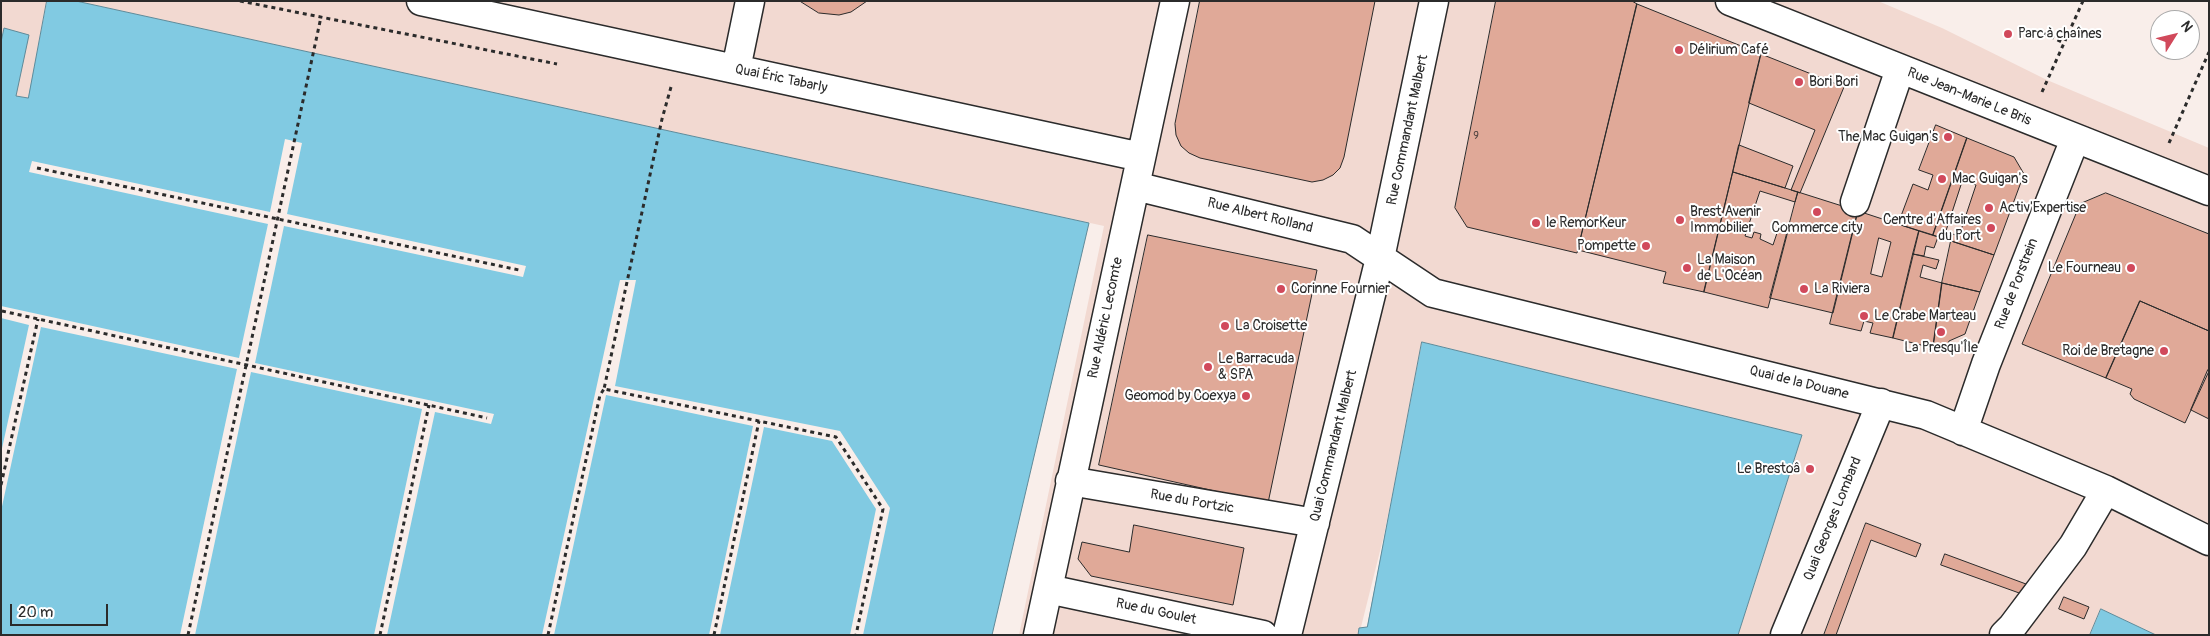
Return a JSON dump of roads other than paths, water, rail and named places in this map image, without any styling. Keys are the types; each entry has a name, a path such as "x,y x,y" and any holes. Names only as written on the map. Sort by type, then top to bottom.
{"street":[{"name":"Quai Éric Tabarly","path":"421,1 1141,157"},
{"path":"736,69 750,1"},
{"name":"Rue Aldéric Lecomte","path":"1038,635 1175,1"},
{"name":"Rue Commandant Malbert","path":"1380,258 1434,1"},
{"name":"Rue Jean-Marie Le Bris","path":"1730,1 2028,121 2209,191"},
{"path":"1854,202 1900,70"},
{"name":"Rue de Porstrein","path":"1963,430 1986,364 2075,139"},
{"name":"Rue Albert Rolland","path":"1135,186 1352,239 1380,258"},
{"name":"Quai de la Douane","path":"1380,258 1433,293 1926,415 2106,490 2209,541"},
{"name":"Quai Commandant Malbert","path":"1287,635 1380,258"},
{"name":"Quai Georges Lombard","path":"1785,635 1881,403"},
{"name":"Rue du Portzic","path":"1070,481 1315,523"},
{"path":"2004,635 2073,546 2106,490"},
{"name":"Rue du Goulet","path":"1048,589 1263,635"}],"water":[{"path":"47,1 76,1 1089,223 992,635 1,635 1,42 4,28 29,35 16,96 28,98"},
{"path":"1422,342 1802,435 1738,635 1358,635 1359,628 1367,627"},
{"path":"2101,609 2156,635 2090,635"}],"place":[{"name":"Parc à chaînes","path":"2008,34"},
{"name":"Délirium Café","path":"1679,50"},
{"name":"Bori Bori","path":"1799,82"},
{"name":"The Mac Guigan's","path":"1948,137"},
{"name":"Mac Guigan's","path":"1942,179"},
{"name":"Activ'Expertise","path":"1989,208"},
{"name":"Commerce city","path":"1817,212"},
{"name":"Brest Avenir Immobilier","path":"1680,220"},
{"name":"le RemorKeur","path":"1536,223"},
{"name":"Centre d'Affaires du Port","path":"1991,228"},
{"name":"Pompette","path":"1646,246"},
{"name":"La Maison de L'Océan","path":"1687,268"},
{"name":"Le Fourneau","path":"2131,268"},
{"name":"Corinne Fournier","path":"1281,289"},
{"name":"La Riviera","path":"1804,289"},
{"name":"Le Crabe Marteau","path":"1864,316"},
{"name":"La Croisette","path":"1225,326"},
{"name":"La Presqu'Île","path":"1941,332"},
{"name":"Roi de Bretagne","path":"2164,351"},
{"name":"Le Barracuda & SPA","path":"1208,367"},
{"name":"Geomod by Coexya","path":"1246,396"},
{"name":"Le Brestoâ","path":"1810,469"}]}
